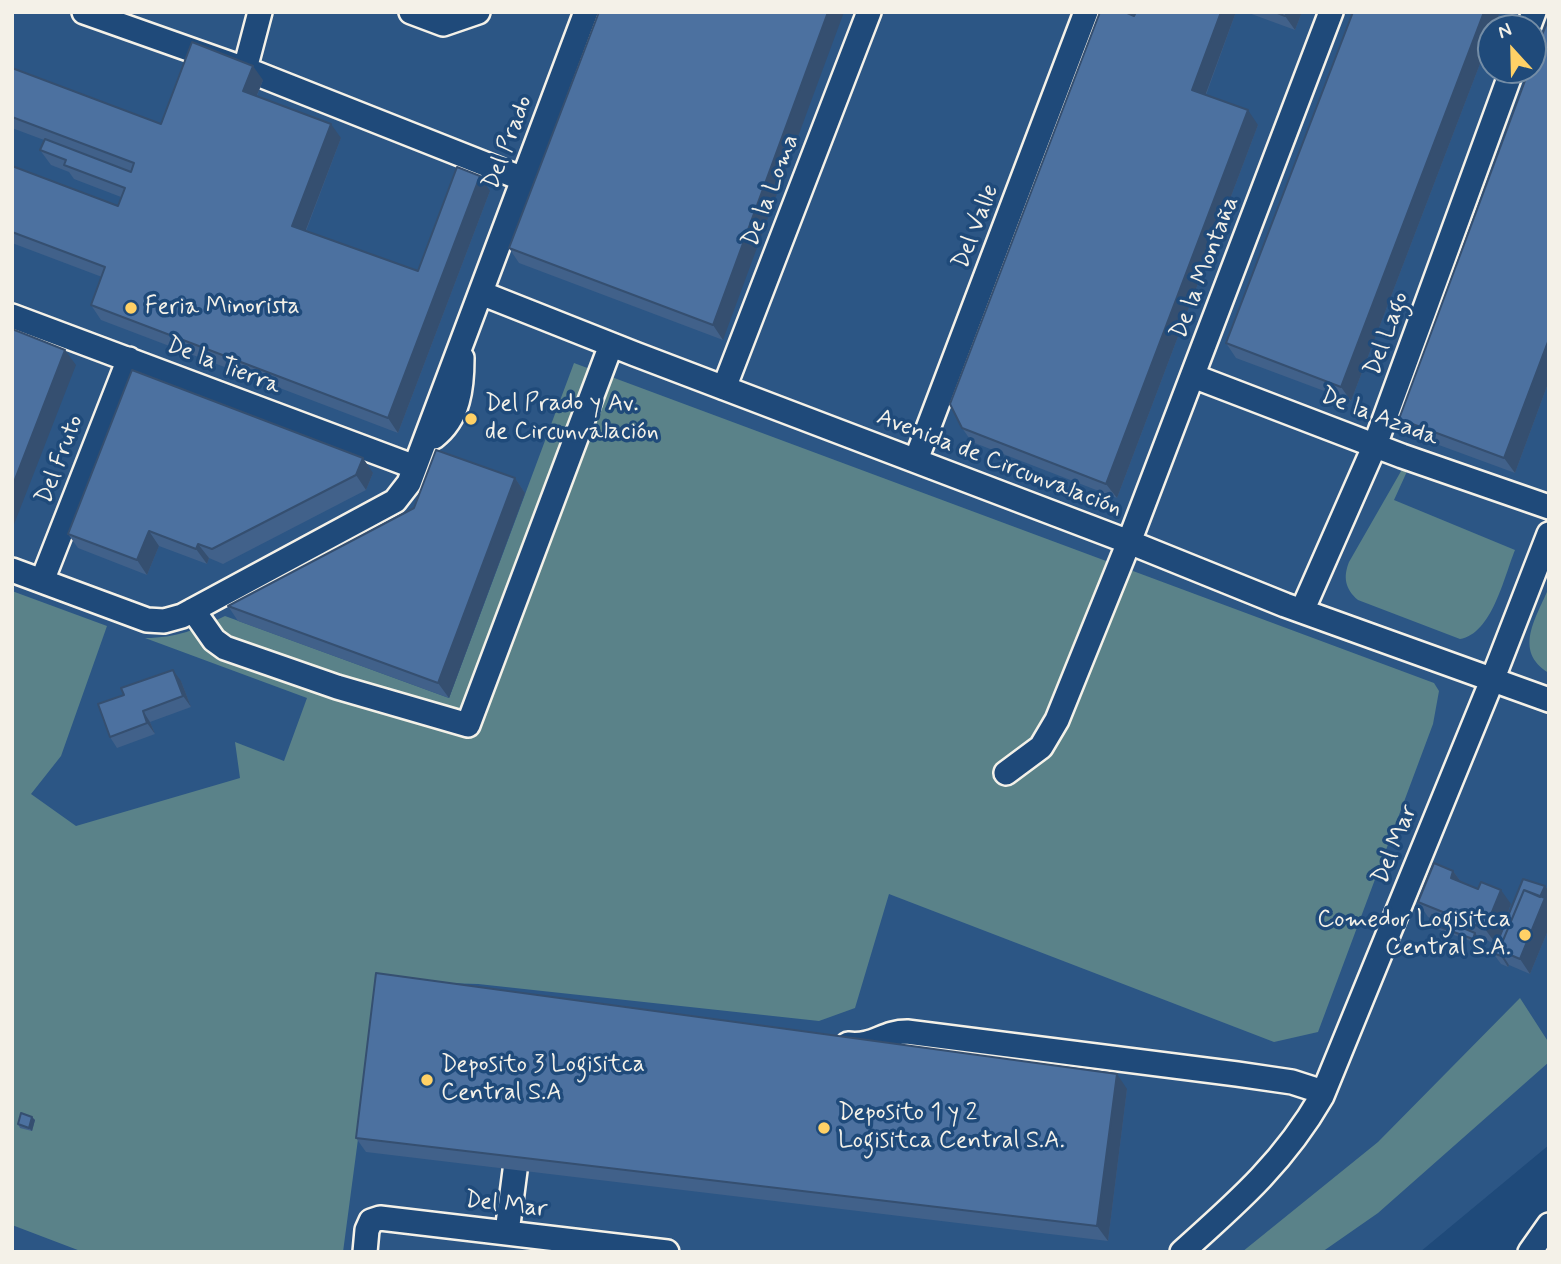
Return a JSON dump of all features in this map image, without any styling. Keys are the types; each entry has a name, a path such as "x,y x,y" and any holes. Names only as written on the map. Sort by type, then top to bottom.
{"street":[{"path":"84,12 244,69 523,179"},
{"path":"244,69 260,12"},
{"path":"411,12 443,24 478,12"},
{"name":"Del Prado","path":"481,293 586,12"},
{"name":"De la Loma","path":"724,388 869,12"},
{"name":"Del Valle","path":"916,460 1086,12"},
{"name":"De la Montaña","path":"1006,773 1041,747 1057,720 1129,542 1331,12"},
{"name":"Del Lago","path":"1302,611 1375,445 1507,84"},
{"path":"12,570 147,620 164,621 193,610 385,508 403,493 415,467 481,293"},
{"name":"Avenida de Circunvalación","path":"481,293 1302,611 1549,700"},
{"name":"De la Tierra","path":"12,316 415,467"},
{"path":"193,610 214,640 225,648 337,687 468,725 611,345"},
{"name":"Del Fruto","path":"42,581 128,359"},
{"name":"De la Azada","path":"1193,376 1549,507"},
{"name":"Del Mar","path":"1182,1252 1275,1164 1304,1126 1323,1092 1493,678 1549,534"},
{"path":"832,1042 869,1044 890,1033 907,1032 1237,1074 1292,1082 1323,1092"},
{"path":"508,1232 521,1125"},
{"name":"Del Mar","path":"365,1252 367,1230 372,1221 380,1218 667,1252"},
{"path":"1530,1252 1549,1225"}],"shaded area":[{"path":"12,12 1549,12 1549,1145 1420,1252 12,1252"}],"green space":[{"path":"574,363 1434,683 1439,691 1433,724 1318,1032 1274,1042 889,894 855,1008 819,1021 478,984 379,981 343,1252 83,1252 12,1225 12,591 107,626 61,756 31,794 76,826 240,778 235,742 284,761 307,698 145,638 186,632 225,616 449,698"},
{"path":"1404,466 1409,467 1394,500 1515,550 1489,616 1471,635 1460,639 1358,600 1348,587 1346,573 1349,562"},
{"path":"1549,587 1549,673 1538,664 1530,644 1534,622"},
{"path":"1520,998 1549,1043 1549,1062 1378,1213 1322,1252 1242,1252 1378,1142"}],"building":[{"path":"599,12 828,12 713,325 509,248"},
{"path":"1100,12 1125,12 1134,16 1136,12 1221,12 1192,90 1248,110 1106,484 962,428 950,404"},
{"path":"1353,12 1484,12 1477,14 1477,30 1341,387 1226,343"},
{"path":"1549,17 1549,339 1504,458 1399,419 1524,84 1547,84"},
{"path":"192,42 253,66 243,91 331,124 292,226 418,271 457,167 480,176 388,418 91,305 105,267 12,232 12,166 118,206 125,188 64,165 66,160 40,150 45,139 131,172 134,163 12,117 12,68 161,124"},
{"path":"12,329 65,350 12,487"},
{"path":"132,370 363,458 356,475 212,549 198,544 196,549 149,531 137,560 68,534"},
{"path":"436,450 515,478 438,683 228,606 414,508"},
{"path":"173,670 183,696 143,711 147,723 110,737 98,704 124,695 121,688"},
{"path":"1434,863 1453,871 1451,878 1478,889 1481,882 1501,890 1485,929 1418,902"},
{"path":"1523,879 1545,886 1540,897 1524,890 1499,950 1501,956 1493,953"},
{"path":"1524,890 1545,898 1520,959 1499,950"},
{"path":"1432,915 1475,933 1473,939 1429,923"},
{"name":"Deposito 1 y 2 Logisitca Central S.A.","path":"376,973 1117,1074 1097,1226 356,1138"},
{"path":"21,1113 32,1117 29,1128 18,1124"}],"place":[{"name":"Feria Minorista","path":"131,308"},
{"name":"Del Prado y Av. de Circunvalación","path":"471,419"},
{"name":"Comedor Logisitca Central S.A.","path":"1525,935"},
{"name":"Deposito 3 Logisitca Central S.A","path":"427,1080"},
{"name":"Deposito 1 y 2 Logisitca Central S.A.","path":"824,1128"}]}
